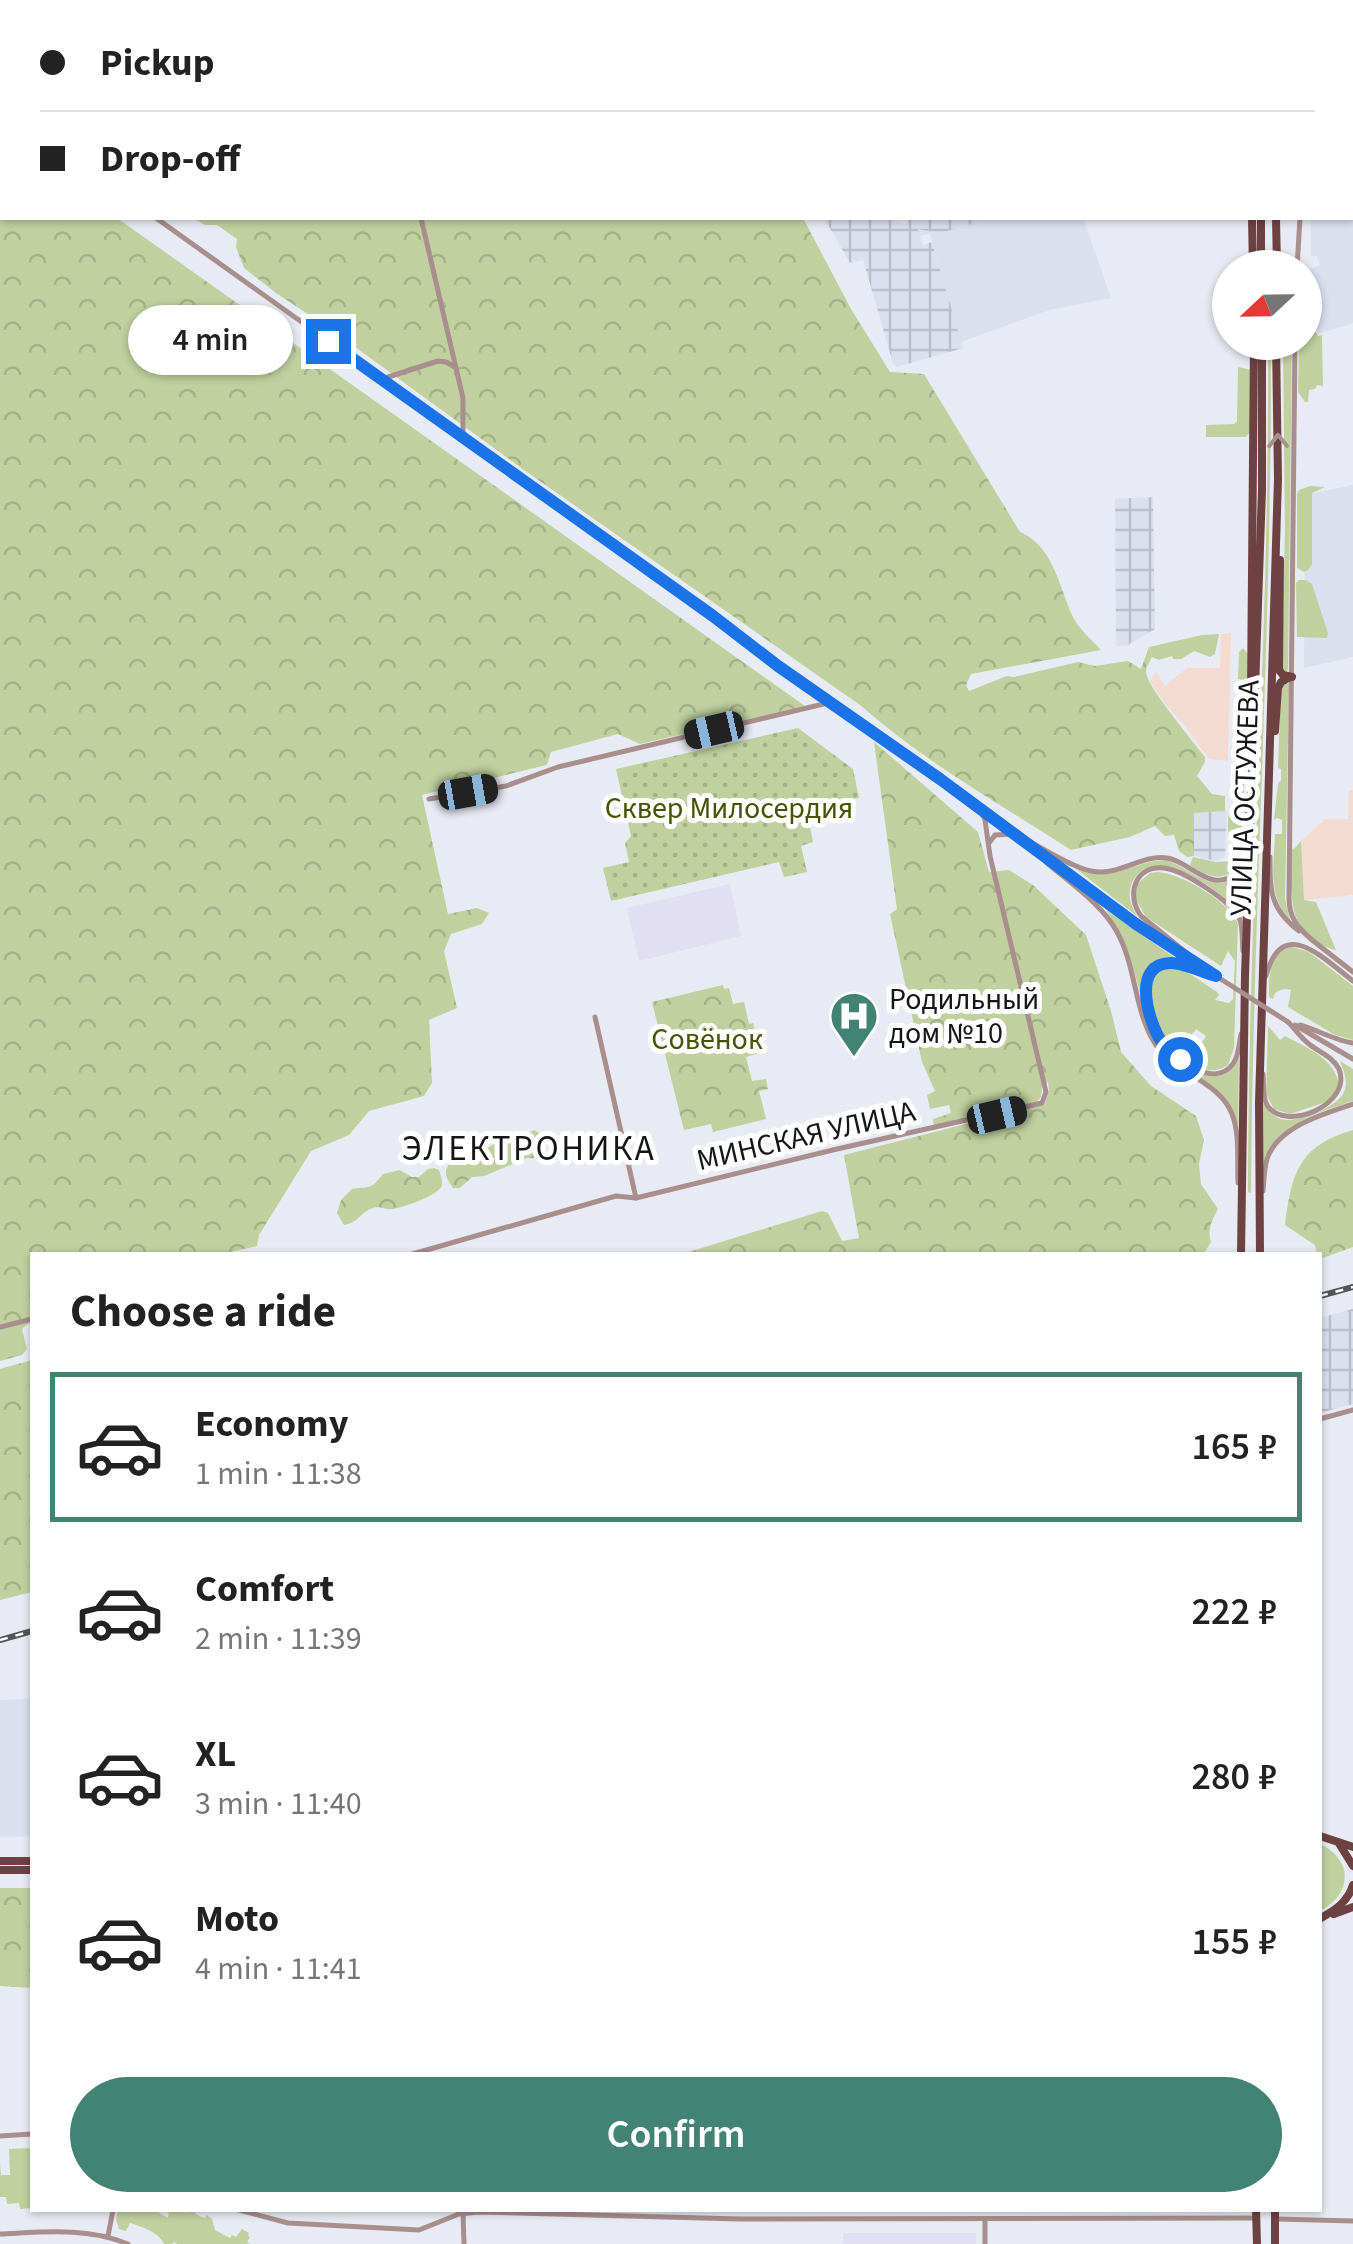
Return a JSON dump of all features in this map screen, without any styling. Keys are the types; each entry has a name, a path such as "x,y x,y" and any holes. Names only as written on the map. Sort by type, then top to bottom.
{"main road":[{"path":"1252,220 1253,250"},
{"path":"1260,220 1261,250"},
{"path":"1276,220 1277,250"},
{"path":"1252,758 1254,360"},
{"name":"УЛИЦА ОСТУЖЕВА","path":"1241,1252 1244,976 1258,647 1262,360"},
{"name":"УЛИЦА ОСТУЖЕВА","path":"1260,1252 1258,1149 1278,479 1276,360"},
{"path":"1278,479 1279,667 1282,675 1292,677"},
{"path":"1270,780 1278,688 1280,682 1292,677"},
{"path":"1322,1837 1353,1847"},
{"path":"1336,1842 1353,1866"},
{"path":"0,1861 30,1861"},
{"path":"0,1870 30,1870"},
{"path":"1322,1917 1341,1904 1353,1886"},
{"path":"1322,1917 1353,1907"},
{"path":"1275,2213 1275,2244"},
{"path":"1256,2214 1256,2244"}],"street":[{"path":"159,220 940,779 1136,924 1350,1058"},
{"path":"421,220 464,413 463,437"},
{"path":"1298,250 1300,220"},
{"path":"1295,360 1289,903 1298,927 1311,940"},
{"path":"382,379 438,361 455,367"},
{"path":"429,800 506,786 558,767 832,702"},
{"path":"988,846 995,835 1014,834 1092,871 1116,871 1164,857 1206,878 1223,880 1236,872 1244,856 1252,758"},
{"path":"1270,780 1273,900 1290,924 1353,972"},
{"name":"МИНСКАЯ УЛИЦА","path":"420,1252 616,1196 636,1198 1042,1103 1046,1097 1044,1086 988,846 986,820 980,810"},
{"path":"1026,843 1098,907 1115,928 1127,954 1150,1036 1159,1050 1220,1097 1230,1110 1236,1129 1242,1223"},
{"path":"1216,976 1141,916 1132,892 1142,874 1156,868 1171,870 1231,906 1241,926 1244,976"},
{"path":"1262,988 1275,952 1292,944 1308,947 1353,982"},
{"path":"1216,976 1168,962 1148,975 1146,991 1162,1042 1194,1068 1208,1074 1222,1072 1236,1058 1244,1014"},
{"path":"595,1018 636,1198"},
{"path":"1261,1030 1266,1104 1280,1115 1300,1116 1336,1100 1343,1078 1332,1059 1310,1045 1288,1022"},
{"path":"1288,1022 1353,1043"},
{"path":"1260,1219 1266,1160 1276,1142 1298,1126 1353,1104"},
{"path":"0,1327 30,1320"},
{"path":"1322,1418 1353,1410"},
{"path":"0,2136 30,2134"},
{"path":"108,2236 113,2212"},
{"path":"247,2212 288,2223 420,2230 463,2213 485,2212"},
{"path":"524,2212 624,2218 985,2220 1256,2214"},
{"path":"463,2213 464,2244"},
{"path":"1275,2213 1353,2221"},
{"path":"985,2220 985,2244"},
{"path":"0,2234 54,2231 108,2236 128,2244"}],"shaded area":[{"path":"825,220 890,220 906,224 908,220 985,220 940,233 918,229 923,245 932,242 963,348 897,367 863,260 850,263"},
{"path":"985,220 1084,220 1111,298 1049,310 961,342 930,234 920,236 918,228 940,233"},
{"path":"1311,220 1353,220 1353,323 1322,333 1322,250 1311,250"},
{"path":"1353,485 1353,657 1304,668 1305,495"},
{"path":"1153,497 1155,629 1126,646 1116,646 1115,499"},
{"path":"1231,633 1228,761 1209,759 1150,681 1156,672 1165,686 1187,668 1220,668 1221,634"},
{"path":"1353,790 1353,895 1304,900 1301,841 1325,819 1348,819 1349,791"},
{"path":"1227,811 1225,857 1216,861 1194,856 1194,813"},
{"path":"730,884 741,936 639,961 627,908"},
{"path":"1353,1309 1353,1404 1322,1412 1322,1317"},
{"path":"30,1699 30,1836 0,1837 0,1700"},
{"path":"843,2233 976,2233 976,2244 843,2244"}],"green space":[{"path":"0,220 120,220 805,706 640,744 618,734 551,752 547,765 422,795 448,914 477,908 489,913 482,924 451,934 444,951 457,1008 429,1020 432,1083 424,1096 369,1111 349,1135 311,1151 259,1235 257,1246 231,1252 30,1252 30,1323 22,1329 27,1349 22,1355 0,1361"},
{"path":"196,220 804,220 890,372 924,374 1020,532 1049,558 1077,623 1101,650 971,674 966,685 969,691 1007,676 1078,662 1095,666 1128,661 1141,669 1149,647 1152,657 1146,669 1148,678 1205,757 1197,776 1212,794 1225,796 1225,811 1194,813 1194,856 1187,857 1179,851 1174,835 1165,836 1155,826 1130,837 1071,850 936,763 860,705 276,293 244,268 237,239 217,225"},
{"path":"1322,335 1323,386 1309,390 1308,402 1298,392 1299,360 1322,360"},
{"path":"1271,360 1251,1193 1251,980"},
{"path":"1283,360 1292,360 1286,673 1282,669"},
{"path":"1238,367 1252,370 1251,432 1245,437 1206,437 1206,425 1237,421"},
{"path":"1310,486 1325,487 1312,493 1312,564 1304,572 1297,568 1297,494"},
{"path":"1299,580 1312,584 1327,638 1297,637"},
{"path":"1219,634 1215,654 1210,657 1194,651 1181,659 1172,656 1159,660 1152,657 1149,647 1202,635"},
{"path":"1243,648 1247,653 1248,695 1239,760 1245,767 1241,851 1234,869 1214,876 1190,865 1193,857 1233,861 1228,822 1230,806 1237,805 1231,793 1237,729 1243,729 1244,680 1238,679 1239,652"},
{"path":"1289,684 1285,899 1290,920 1278,901 1273,868 1275,834 1282,834 1282,820 1274,820 1281,780 1281,688"},
{"name":"Сквер Милосердия","path":"798,728 853,769 859,798 806,806 813,842 801,846 807,872 784,877 779,862 611,901 603,868 629,862 625,843 631,836 616,769"},
{"path":"874,742 978,832 989,872 1009,870 1033,885 1086,935 1121,1052 1151,1086 1196,1116 1204,1140 1199,1164 1201,1184 1218,1209 1205,1252 689,1252 822,1211 828,1213 842,1241 859,1238 844,1155 1045,1104 1048,1082 1042,1085 1037,1102 934,1128 933,1119 951,1113 949,1105 930,1109 927,1095 935,1091 922,1062 890,914 897,909"},
{"path":"1301,841 1304,900 1316,902 1336,950 1308,935 1295,912 1291,854"},
{"path":"1166,860 1217,883 1227,882 1245,863 1243,921 1225,898 1175,869 1144,869 1134,879 1130,898 1137,916 1075,868 1100,874"},
{"path":"1158,872 1204,890 1225,906 1238,924 1234,1048 1228,1065 1218,1070 1204,1069 1190,1061 1206,1036 1196,1029 1189,1038 1194,1045 1186,1056 1182,1057 1164,1040 1153,1015 1150,985 1156,969 1181,968 1217,992 1215,1000 1229,1003 1233,999 1235,961 1228,951 1221,966 1146,917 1135,898 1137,884 1150,873"},
{"path":"1106,910 1178,960 1156,964 1144,982 1150,1022 1162,1049 1190,1070 1213,1076 1233,1069 1239,1058 1238,1125 1224,1100 1167,1056 1153,1037 1128,954"},
{"path":"1292,947 1309,952 1353,986 1353,1040 1335,1035 1288,1007 1291,990 1279,990 1273,999 1269,997 1274,960"},
{"name":"Совёнок","path":"723,985 724,989 729,988 733,1004 744,1002 749,1024 753,1023 760,1053 746,1057 752,1081 766,1079 768,1089 759,1091 766,1119 713,1132 711,1124 684,1130 652,1002"},
{"path":"1268,1026 1280,1040 1285,1036 1302,1045 1333,1069 1339,1087 1326,1102 1290,1114 1274,1109 1266,1094"},
{"path":"1340,1061 1353,1069 1353,1101 1297,1123 1275,1142 1262,1168 1263,1103 1276,1117 1288,1120 1325,1108 1340,1098 1345,1088"},
{"path":"534,1130 539,1133 546,1159 527,1158 472,1177 460,1188 453,1188 447,1179 450,1163 471,1163 496,1143 515,1140"},
{"path":"1353,1130 1353,1247 1322,1258 1315,1245 1285,1225 1291,1190 1301,1164 1321,1144"},
{"path":"434,1168 439,1170 442,1185 429,1196 393,1209 373,1208 344,1225 337,1213 341,1200 352,1189 373,1185 383,1174 400,1170 419,1177"},
{"path":"30,1361 30,1592 0,1600 0,1369"},
{"path":"1322,1845 1339,1858 1345,1877 1331,1904 1322,1910"},
{"path":"0,1888 30,1888 30,1988 0,1986"},
{"path":"30,2148 30,2208 20,2209 19,2203 7,2204 6,2197 0,2197 0,2164 1,2175 10,2175 9,2149"},
{"path":"118,2212 159,2212 168,2218 169,2212 196,2212 205,2218 207,2215 215,2230 230,2238 242,2229 249,2233 250,2244 164,2244 154,2233 130,2223 126,2231 119,2229"}],"railway":[{"path":"1322,1295 1353,1287"},
{"path":"0,1640 30,1632"}],"place":[{"name":"Родильный дом №10","path":"854,1058"}],"district":[{"name":"ЭЛЕКТРОНИКА","path":"529,1149"}],"route":[{"path":"328,341 1136,924 1216,976 1168,962 1148,975 1146,991 1158,1035 1180,1059"}]}
